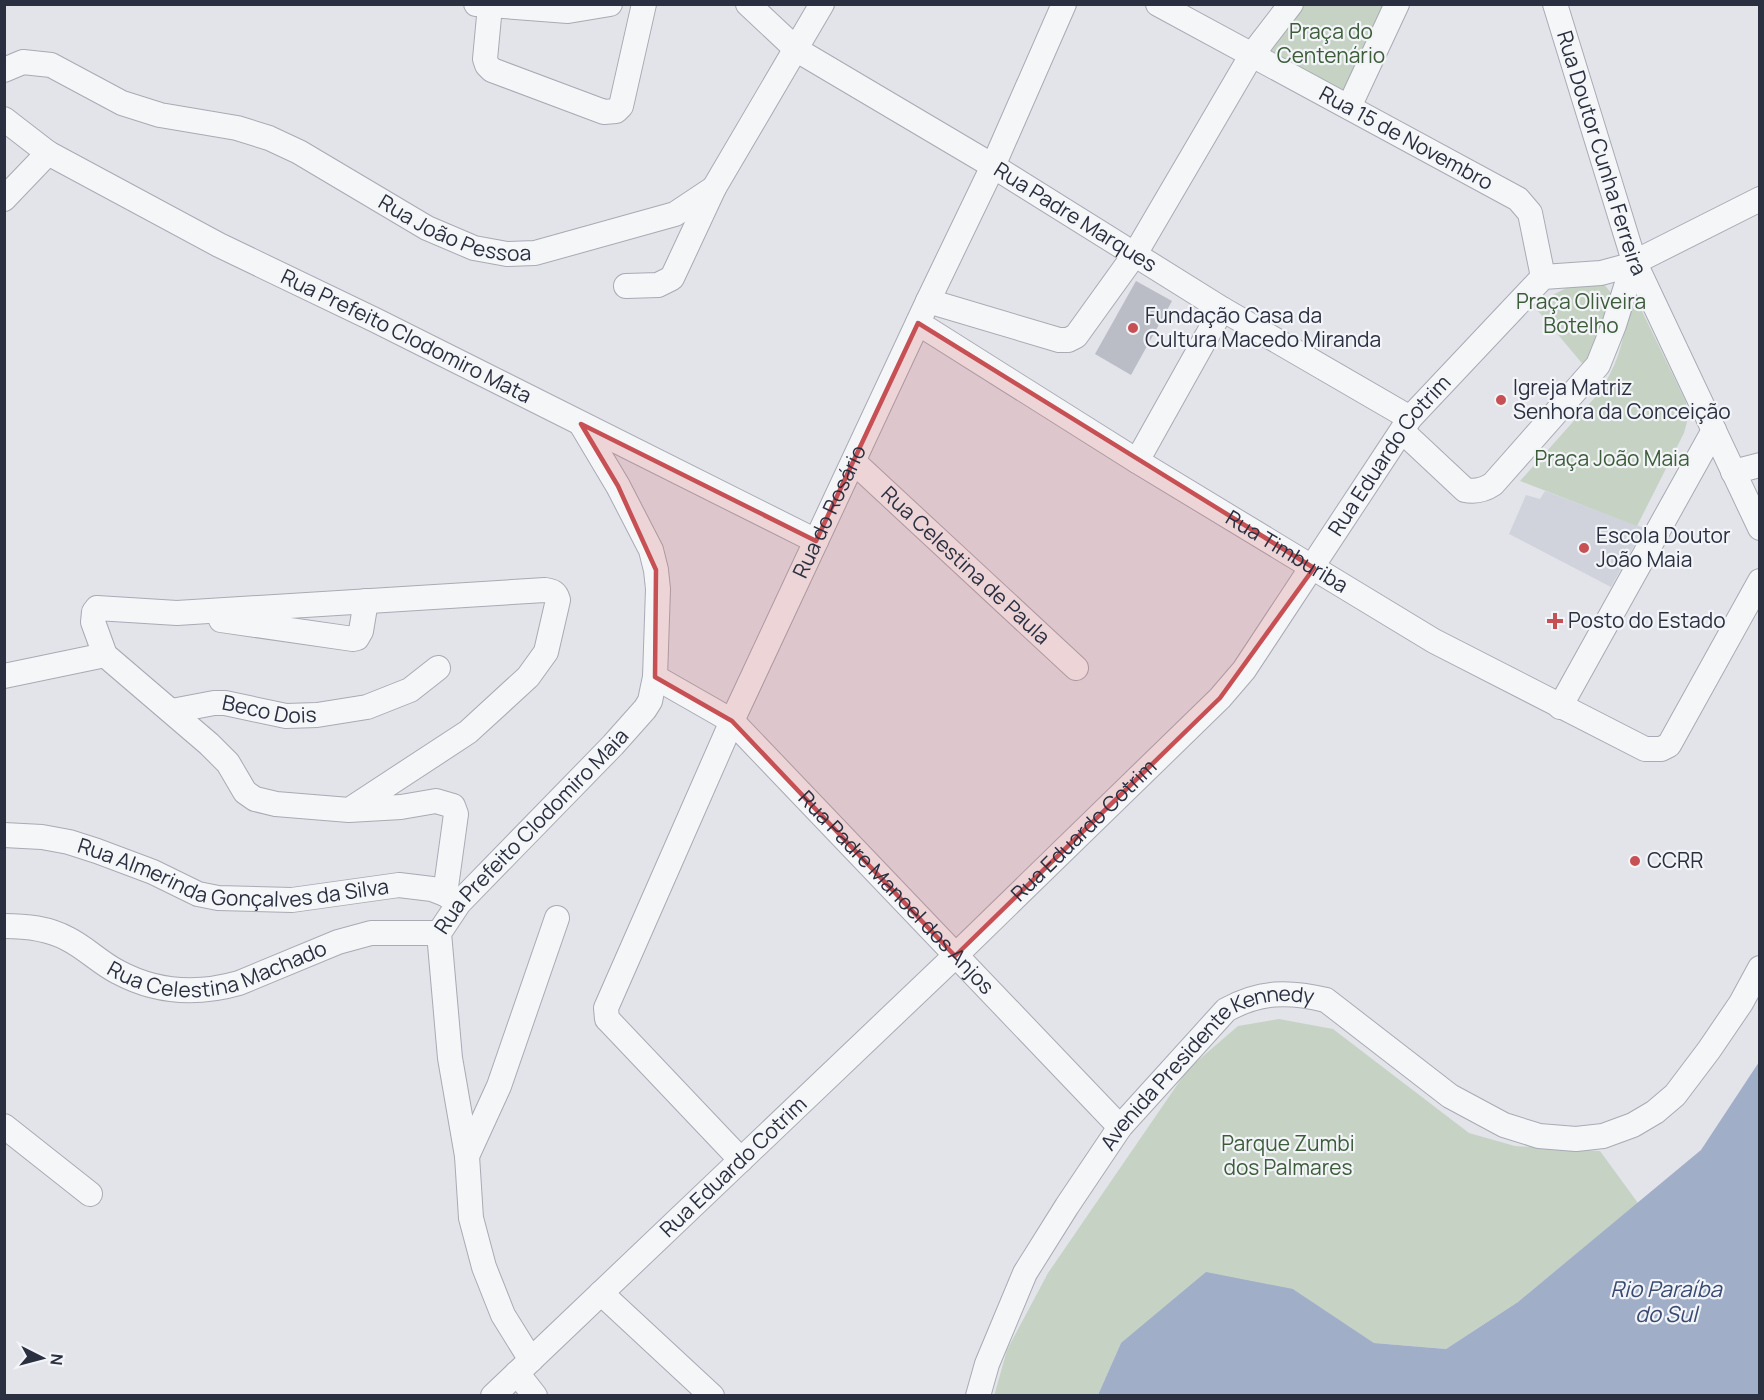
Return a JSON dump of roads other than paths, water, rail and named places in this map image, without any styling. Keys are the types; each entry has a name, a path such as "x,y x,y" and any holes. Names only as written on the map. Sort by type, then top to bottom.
{"street":[{"path":"610,4 568,11 483,5 487,65 492,70 604,112 610,112 621,106 644,4"},
{"name":"Rua Padre Marques","path":"748,4 797,50 993,166 1406,424 1465,490 1485,489 1499,479 1598,365 1614,325 1634,261"},
{"name":"Rua João Pessoa","path":"4,70 24,62 51,64 122,103 160,115 237,128 269,138 299,152 427,228 474,248 507,254 535,253 675,214 714,188 822,4"},
{"name":"Rua do Rosário","path":"741,1160 610,1022 606,1014 608,999 732,721 993,166 1064,4"},
{"name":"Rua 15 de Novembro","path":"1158,4 1518,199 1530,213 1543,277"},
{"path":"928,301 1059,340 1068,340 1076,336 1135,254 1251,56 1292,4"},
{"path":"1349,107 1397,4"},
{"name":"Rua Doutor Cunha Ferreira","path":"1555,4 1634,261 1760,528"},
{"name":"Rua Prefeito Clodomiro Mata","path":"4,119 48,153 219,245 375,320 816,542"},
{"path":"4,199 48,153"},
{"path":"627,286 658,285 672,278 714,188"},
{"path":"1543,277 1601,273 1627,266 1760,199"},
{"name":"Rua Eduardo Cotrim","path":"493,1395 955,956 1220,698 1245,670 1314,568 1406,424 1543,277"},
{"path":"1137,461 1222,309"},
{"name":"Rua Timburiba","path":"918,322 1137,461 1434,641 1645,749 1661,749 1669,745 1760,581"},
{"name":"Rua Prefeito Clodomiro Maia","path":"535,1395 484,1267 471,1218 467,1156 450,1058 439,933 452,898 645,709 650,701 655,676 658,589 651,550 618,486 581,424"},
{"path":"1560,707 1714,430"},
{"name":"Rua Celestina de Paula","path":"854,462 1076,668"},
{"path":"1733,472 1760,465"},
{"path":"177,613 545,590 553,591 557,595 558,600 549,642 539,663 528,676 468,732 349,810"},
{"path":"366,601 359,635 357,638 345,640 177,613 97,608 93,618 105,656 172,711 228,763 245,792 255,799 276,804 349,810 401,807 436,801 453,806 456,814 452,898"},
{"path":"4,676 105,656"},
{"name":"Beco Dois","path":"172,711 225,703 286,716 317,715 367,707 410,690 438,668"},
{"name":"Rua Padre Manoel dos Anjos","path":"655,676 732,721 1120,1127"},
{"name":"Rua Almerinda Gonçalves da Silva","path":"4,835 60,840 98,850 153,872 198,894 218,898 291,900 399,885 432,889 452,898"},
{"path":"467,1156 500,1086 557,918"},
{"name":"Rua Celestina Machado","path":"4,926 29,927 68,939 117,972 145,985 181,992 222,988 239,983 338,942 371,933 439,933"},
{"name":"Avenida Presidente Kennedy","path":"978,1395 987,1364 1024,1273 1120,1127 1226,1010 1245,999 1268,994 1302,994 1326,1000 1450,1096 1504,1125 1539,1136 1576,1139 1603,1136 1633,1125 1655,1112 1675,1095 1741,1003 1760,968"},
{"path":"4,1126 90,1194"},
{"path":"601,1293 712,1395"}],"water":[{"name":"Rio Paraíba do Sul","path":"1759,1062 1759,1395 1098,1395 1121,1343 1206,1272 1293,1289 1374,1343 1446,1349 1518,1302 1701,1150"}],"place":[{"name":"Fundação Casa da Cultura Macedo Miranda","path":"1133,328"},
{"name":"Igreja Matriz Senhora da Conceição","path":"1501,400"},
{"name":"Escola Doutor João Maia","path":"1584,548"},
{"name":"Posto do Estado","path":"1555,621"},
{"name":"CCRR","path":"1635,861"}],"park label":[{"name":"Praça do Centenário","path":"1331,44"},
{"name":"Praça Oliveira Botelho","path":"1581,314"},
{"name":"Praça João Maia","path":"1612,459"},
{"name":"Parque Zumbi dos Palmares","path":"1288,1156"}]}
